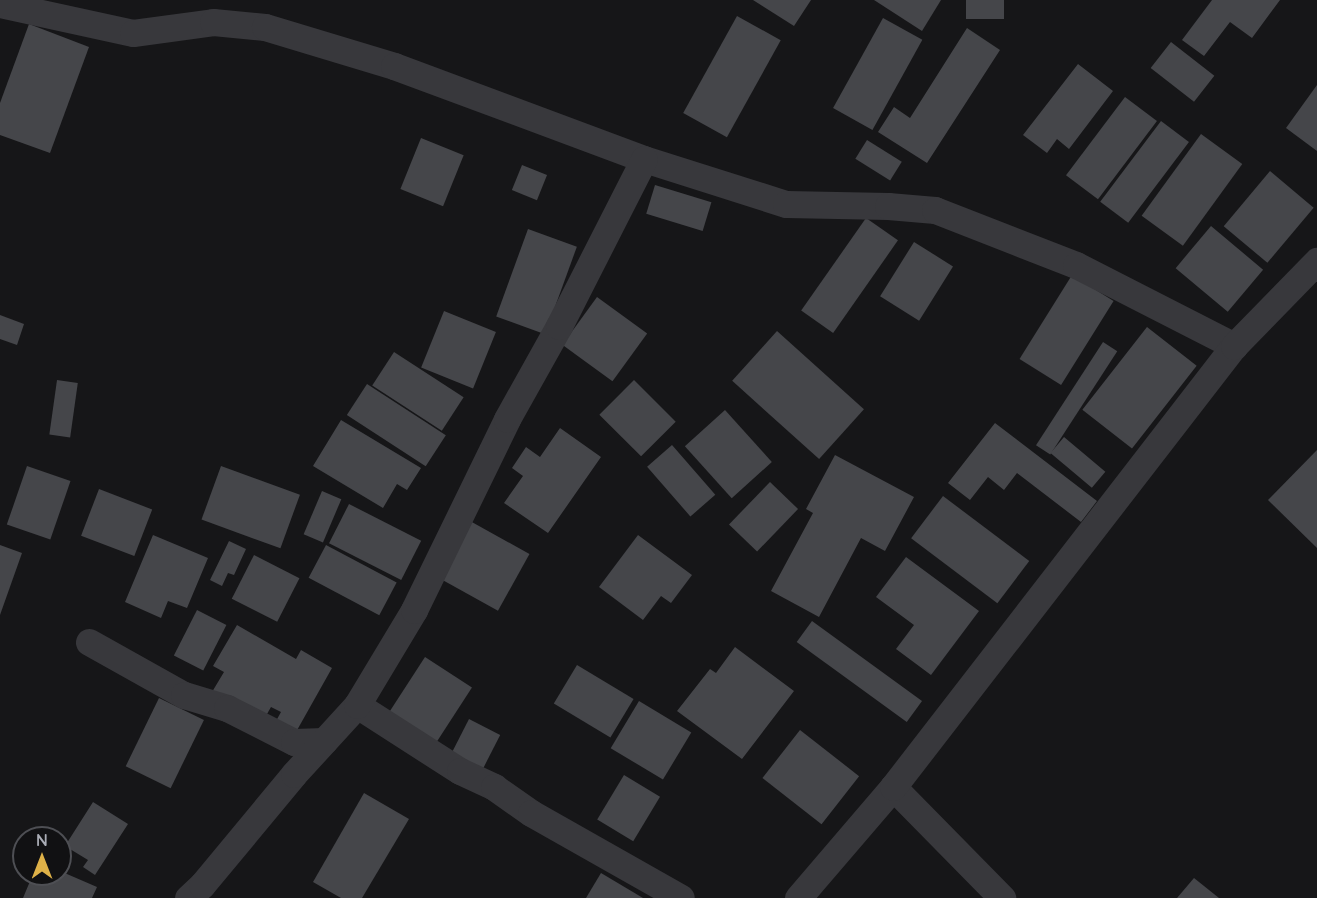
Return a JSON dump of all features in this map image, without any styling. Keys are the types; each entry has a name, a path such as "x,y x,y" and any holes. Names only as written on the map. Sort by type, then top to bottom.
{"street":[{"path":"0,4 133,33 213,22 265,27 394,66 644,159 786,204 900,206 935,210 1076,265 1234,346"},
{"path":"188,898 202,885 357,705 414,610 507,419 559,326 644,159"},
{"path":"798,898 893,787 1234,346 1317,261"},
{"path":"89,642 184,695 227,708 294,742 324,741"},
{"path":"357,705 460,771 495,787 531,813 681,898"},
{"path":"893,787 1002,898"}],"building":[{"path":"753,0 811,0 794,26"},
{"path":"874,0 941,0 922,31"},
{"path":"966,0 1004,0 1004,19 966,19"},
{"path":"1212,0 1280,0 1252,38 1230,22 1204,56 1182,40"},
{"path":"737,16 781,40 727,137 683,113"},
{"path":"883,18 922,40 872,130 833,108"},
{"path":"29,24 89,47 50,153 0,135 0,103"},
{"path":"967,28 1000,50 927,163 878,132 894,107 910,118"},
{"path":"1171,42 1214,76 1194,102 1151,68"},
{"path":"1078,64 1113,91 1069,149 1057,139 1047,153 1023,135"},
{"path":"1317,85 1317,151 1286,128"},
{"path":"1125,97 1157,121 1098,199 1066,175"},
{"path":"1161,121 1189,142 1128,223 1100,202"},
{"path":"1201,134 1242,164 1183,246 1142,216"},
{"path":"421,138 464,155 443,206 400,189"},
{"path":"867,140 902,162 890,180 855,159"},
{"path":"522,165 547,175 537,200 512,190"},
{"path":"1270,171 1314,208 1267,263 1224,226"},
{"path":"655,185 711,202 703,231 646,214"},
{"path":"866,218 898,240 833,333 801,311"},
{"path":"1211,226 1263,270 1228,312 1176,268"},
{"path":"528,229 577,247 545,334 496,316"},
{"path":"914,242 953,266 919,321 880,296"},
{"path":"1072,275 1114,301 1061,385 1020,359"},
{"path":"597,297 647,333 612,381 562,345"},
{"path":"444,311 496,332 473,389 421,368"},
{"path":"0,315 24,324 17,345 0,339"},
{"path":"1147,327 1197,366 1132,449 1082,410"},
{"path":"777,331 864,409 819,459 732,381"},
{"path":"1103,342 1117,351 1050,454 1036,445"},
{"path":"394,352 464,397 442,431 372,386"},
{"path":"57,380 78,383 70,437 49,434"},
{"path":"634,380 676,422 641,456 599,415"},
{"path":"367,384 446,435 426,466 347,415"},
{"path":"725,410 772,462 732,498 685,446"},
{"path":"341,420 421,468 407,490 397,484 383,508 313,466"},
{"path":"995,423 1097,501 1081,522 1017,473 1004,490 988,477 970,500 948,483"},
{"path":"560,428 601,457 548,533 504,503 523,476 512,468 526,447 540,457"},
{"path":"1064,437 1105,472 1092,488 1051,453"},
{"path":"672,445 715,495 690,516 647,467"},
{"path":"1317,450 1317,548 1268,500"},
{"path":"835,455 914,497 885,551 861,538 819,617 771,591 813,513 806,509"},
{"path":"27,466 70,481 50,540 7,525"},
{"path":"221,466 300,495 280,548 202,520"},
{"path":"770,482 798,509 757,552 729,524"},
{"path":"99,489 152,509 134,556 81,536"},
{"path":"322,491 341,499 323,542 304,534"},
{"path":"943,496 1029,561 997,603 911,538"},
{"path":"349,504 421,541 401,580 329,543"},
{"path":"470,521 529,554 498,611 438,578"},
{"path":"153,535 208,558 187,608 168,601 161,618 125,602"},
{"path":"638,535 692,575 671,603 661,596 643,620 599,587"},
{"path":"229,541 246,549 234,575 228,573 222,586 210,580"},
{"path":"0,545 22,553 0,615"},
{"path":"326,545 397,583 379,615 309,578"},
{"path":"254,555 299,578 277,622 232,599"},
{"path":"906,557 979,611 931,675 896,649 914,625 876,597"},
{"path":"197,610 226,625 203,670 174,655"},
{"path":"812,621 922,701 907,722 797,642"},
{"path":"237,625 296,659 301,650 332,668 296,732 276,721 281,712 271,707 263,721 212,692 224,672 213,666"},
{"path":"735,647 794,691 742,759 677,711 710,669 716,673"},
{"path":"425,657 472,687 435,744 389,713"},
{"path":"577,665 634,699 610,738 554,704"},
{"path":"159,698 204,720 171,788 126,766"},
{"path":"639,701 691,732 663,780 611,748"},
{"path":"469,719 500,735 482,770 451,754"},
{"path":"800,730 859,776 822,824 762,778"},
{"path":"624,775 660,797 633,841 597,820"},
{"path":"364,793 409,819 362,898 341,898 313,882"},
{"path":"93,802 128,824 95,875 83,867 88,860 72,850 72,835"},
{"path":"601,873 643,898 586,898"},
{"path":"72,876 97,887 92,898 23,898 28,886 72,886"},
{"path":"1194,878 1219,898 1177,898"}]}
